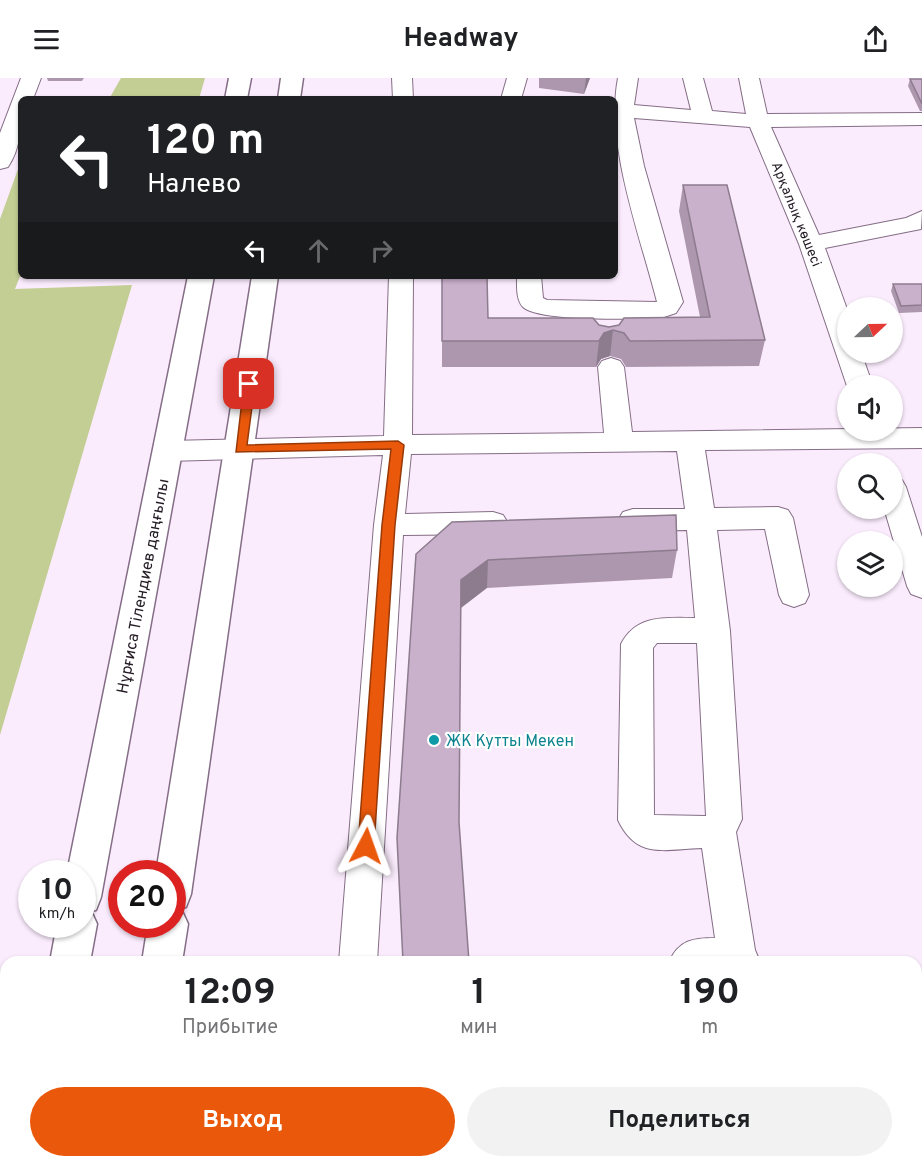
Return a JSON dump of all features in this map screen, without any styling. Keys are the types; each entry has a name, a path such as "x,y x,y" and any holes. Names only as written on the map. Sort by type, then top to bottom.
{"main road":[{"path":"237,96 240,78"},
{"path":"289,96 292,78"},
{"name":"Нұрғиса Тілендиев даңғылы","path":"89,860 200,279"},
{"path":"177,860 264,279"},
{"path":"71,956 74,938"},
{"path":"163,956 166,938"}],"street":[{"path":"24,96 31,78"},
{"path":"402,78 403,96"},
{"path":"512,96 517,78"},
{"path":"529,279 531,302 541,308 603,321 658,311 667,307 670,302 624,166 619,110 628,78"},
{"path":"693,78 703,117"},
{"name":"Арқалық көшесі","path":"749,78 758,121 811,244 837,319"},
{"path":"619,110 758,121 922,119"},
{"path":"0,162 18,114"},
{"path":"811,244 913,224 922,218"},
{"path":"358,956 389,525 398,445 401,279"},
{"path":"611,367 619,442"},
{"path":"168,451 689,441 880,444 922,438"},
{"path":"689,441 703,519 714,631 724,819 718,832 739,956"},
{"path":"610,521 778,518 794,595"},
{"path":"902,519 922,586"},
{"path":"389,525 517,522"},
{"path":"714,631 660,630 648,632 637,644 636,820 647,833 718,832"}],"green space":[{"path":"121,78 205,78 200,96 111,96"},
{"path":"18,169 19,279 15,289 132,285 0,735 0,219"}],"building":[{"path":"910,79 922,79 922,104"},
{"path":"683,185 727,185 765,340 630,341 624,333 613,330 604,333 599,341 442,341 442,279 487,279 488,318 593,318 599,325 609,327 619,325 624,318 710,317"},
{"path":"893,284 922,284 922,305 903,306 903,297 898,297"},
{"path":"676,515 677,550 488,560 461,580 459,822 469,956 403,956 397,838 416,554 452,522"}],"place":[{"name":"ЖК Кутты Мекен","path":"434,740"}],"route":[{"path":"249,384 240,449 398,445 389,525 366,846"}]}
